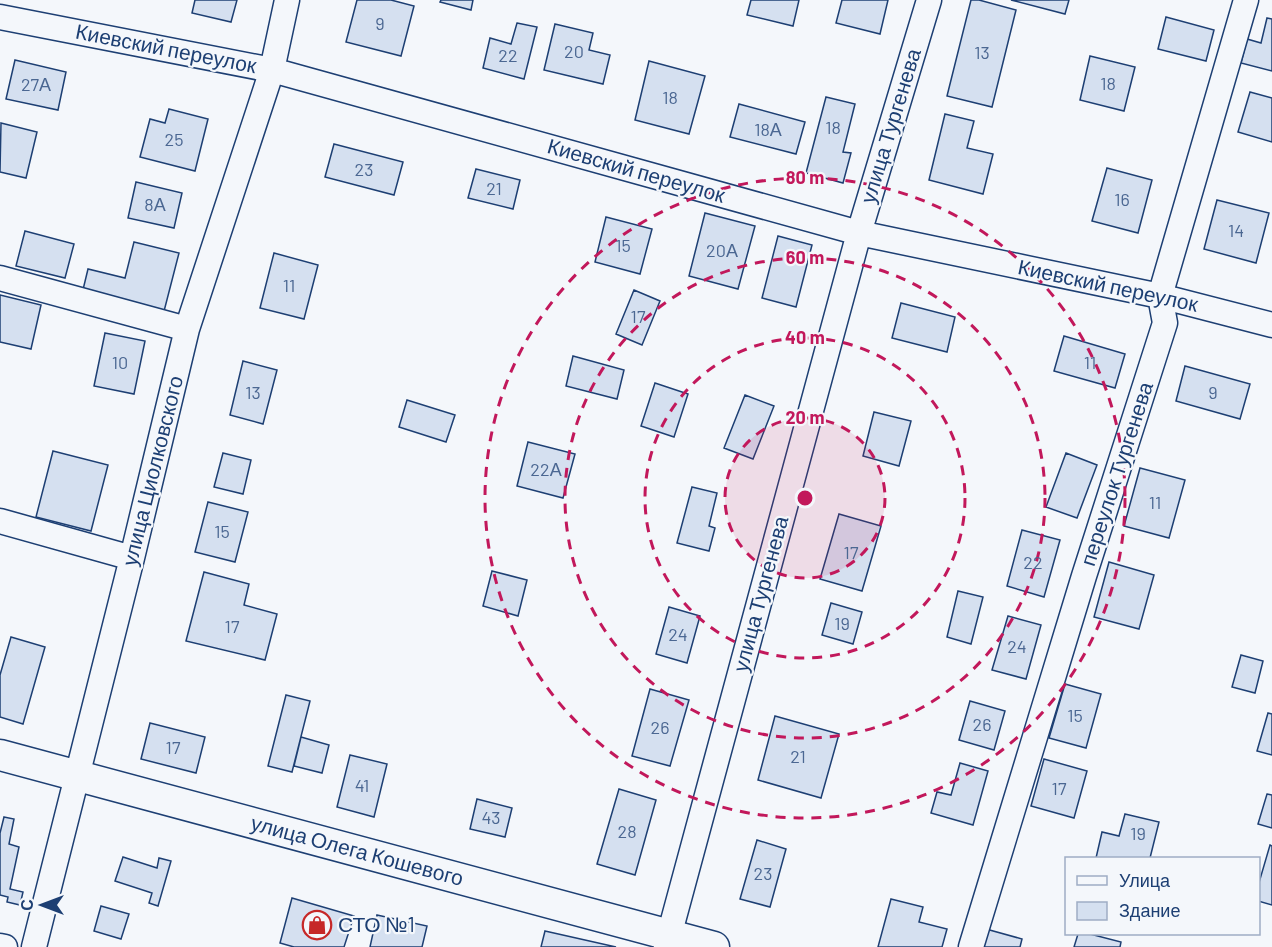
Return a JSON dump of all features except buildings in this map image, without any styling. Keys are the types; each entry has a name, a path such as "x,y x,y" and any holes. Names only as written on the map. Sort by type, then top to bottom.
{"street":[{"name":"улица Циолковского","path":"34,947 187,329 272,70 287,0"},
{"name":"улица Тургенева","path":"668,941 859,233 929,0"},
{"name":"переулок Тургенева","path":"971,947 1084,576 1165,323 1160,296 1246,0"},
{"name":"Киевский переулок","path":"0,17 272,70 859,233 1160,296 1272,325"},
{"path":"0,278 187,329"},
{"path":"0,521 132,558"},
{"name":"улица Олега Кошевого","path":"0,755 77,774 668,941 714,947"},
{"path":"0,946 5,947"}],"place":[{"name":"СТО №1","path":"317,925"}]}
